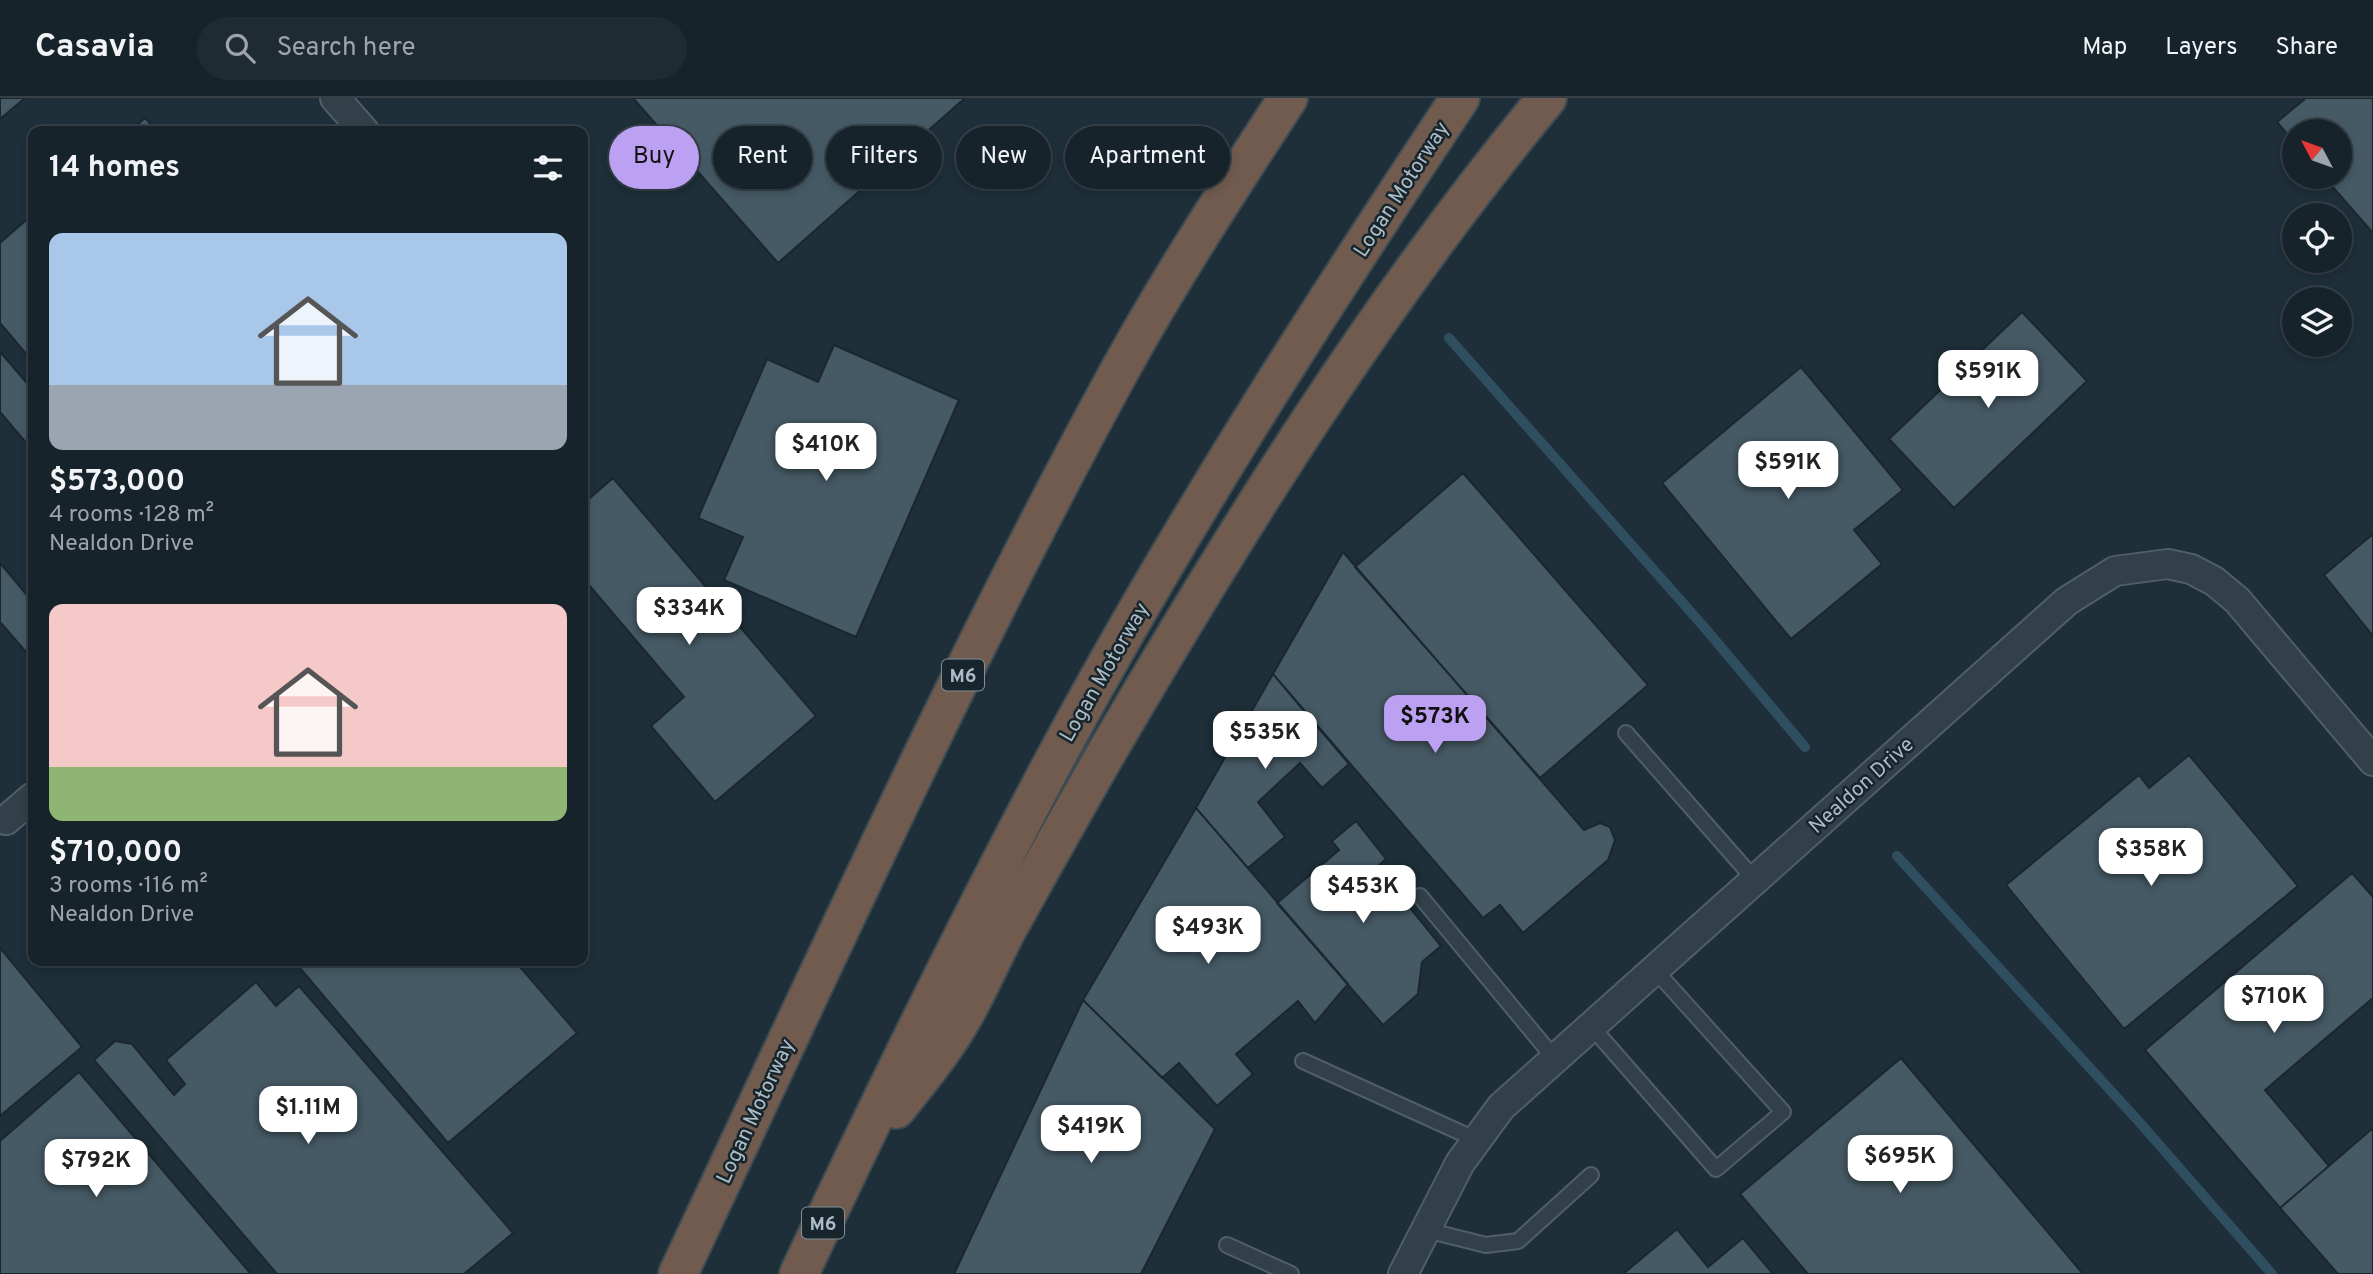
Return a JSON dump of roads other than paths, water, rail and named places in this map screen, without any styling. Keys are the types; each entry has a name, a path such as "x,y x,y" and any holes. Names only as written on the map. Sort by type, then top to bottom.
{"highway":[{"name":"Logan Motorway","path":"678,1274 1010,578 1122,368 1233,183 1288,98"},
{"name":"Logan Motorway","path":"799,1274 951,957 1063,743 1199,507 1321,311 1460,98"},
{"path":"847,1172 948,1041 1103,758 1298,437 1429,250 1499,156 1548,98"}],"street":[{"path":"335,98 360,126"},
{"name":"Nealdon Drive","path":"1403,1274 1460,1163 1501,1107 2067,601 2115,571 2168,565 2191,569 2214,581 2237,600 2373,761"},
{"path":"6,820 28,801"}],"lane":[{"path":"1626,733 1755,880"},
{"path":"1420,896 1555,1059"},
{"path":"1591,1026 1716,1168 1783,1112 1655,970"},
{"path":"1303,1061 1477,1140"},
{"path":"1426,1230 1486,1245 1518,1241 1591,1175"},
{"path":"1227,1245 1291,1274"}],"waterway":[{"path":"1449,338 1704,627 1805,747"},
{"path":"1897,856 2141,1124 2272,1274"}]}
